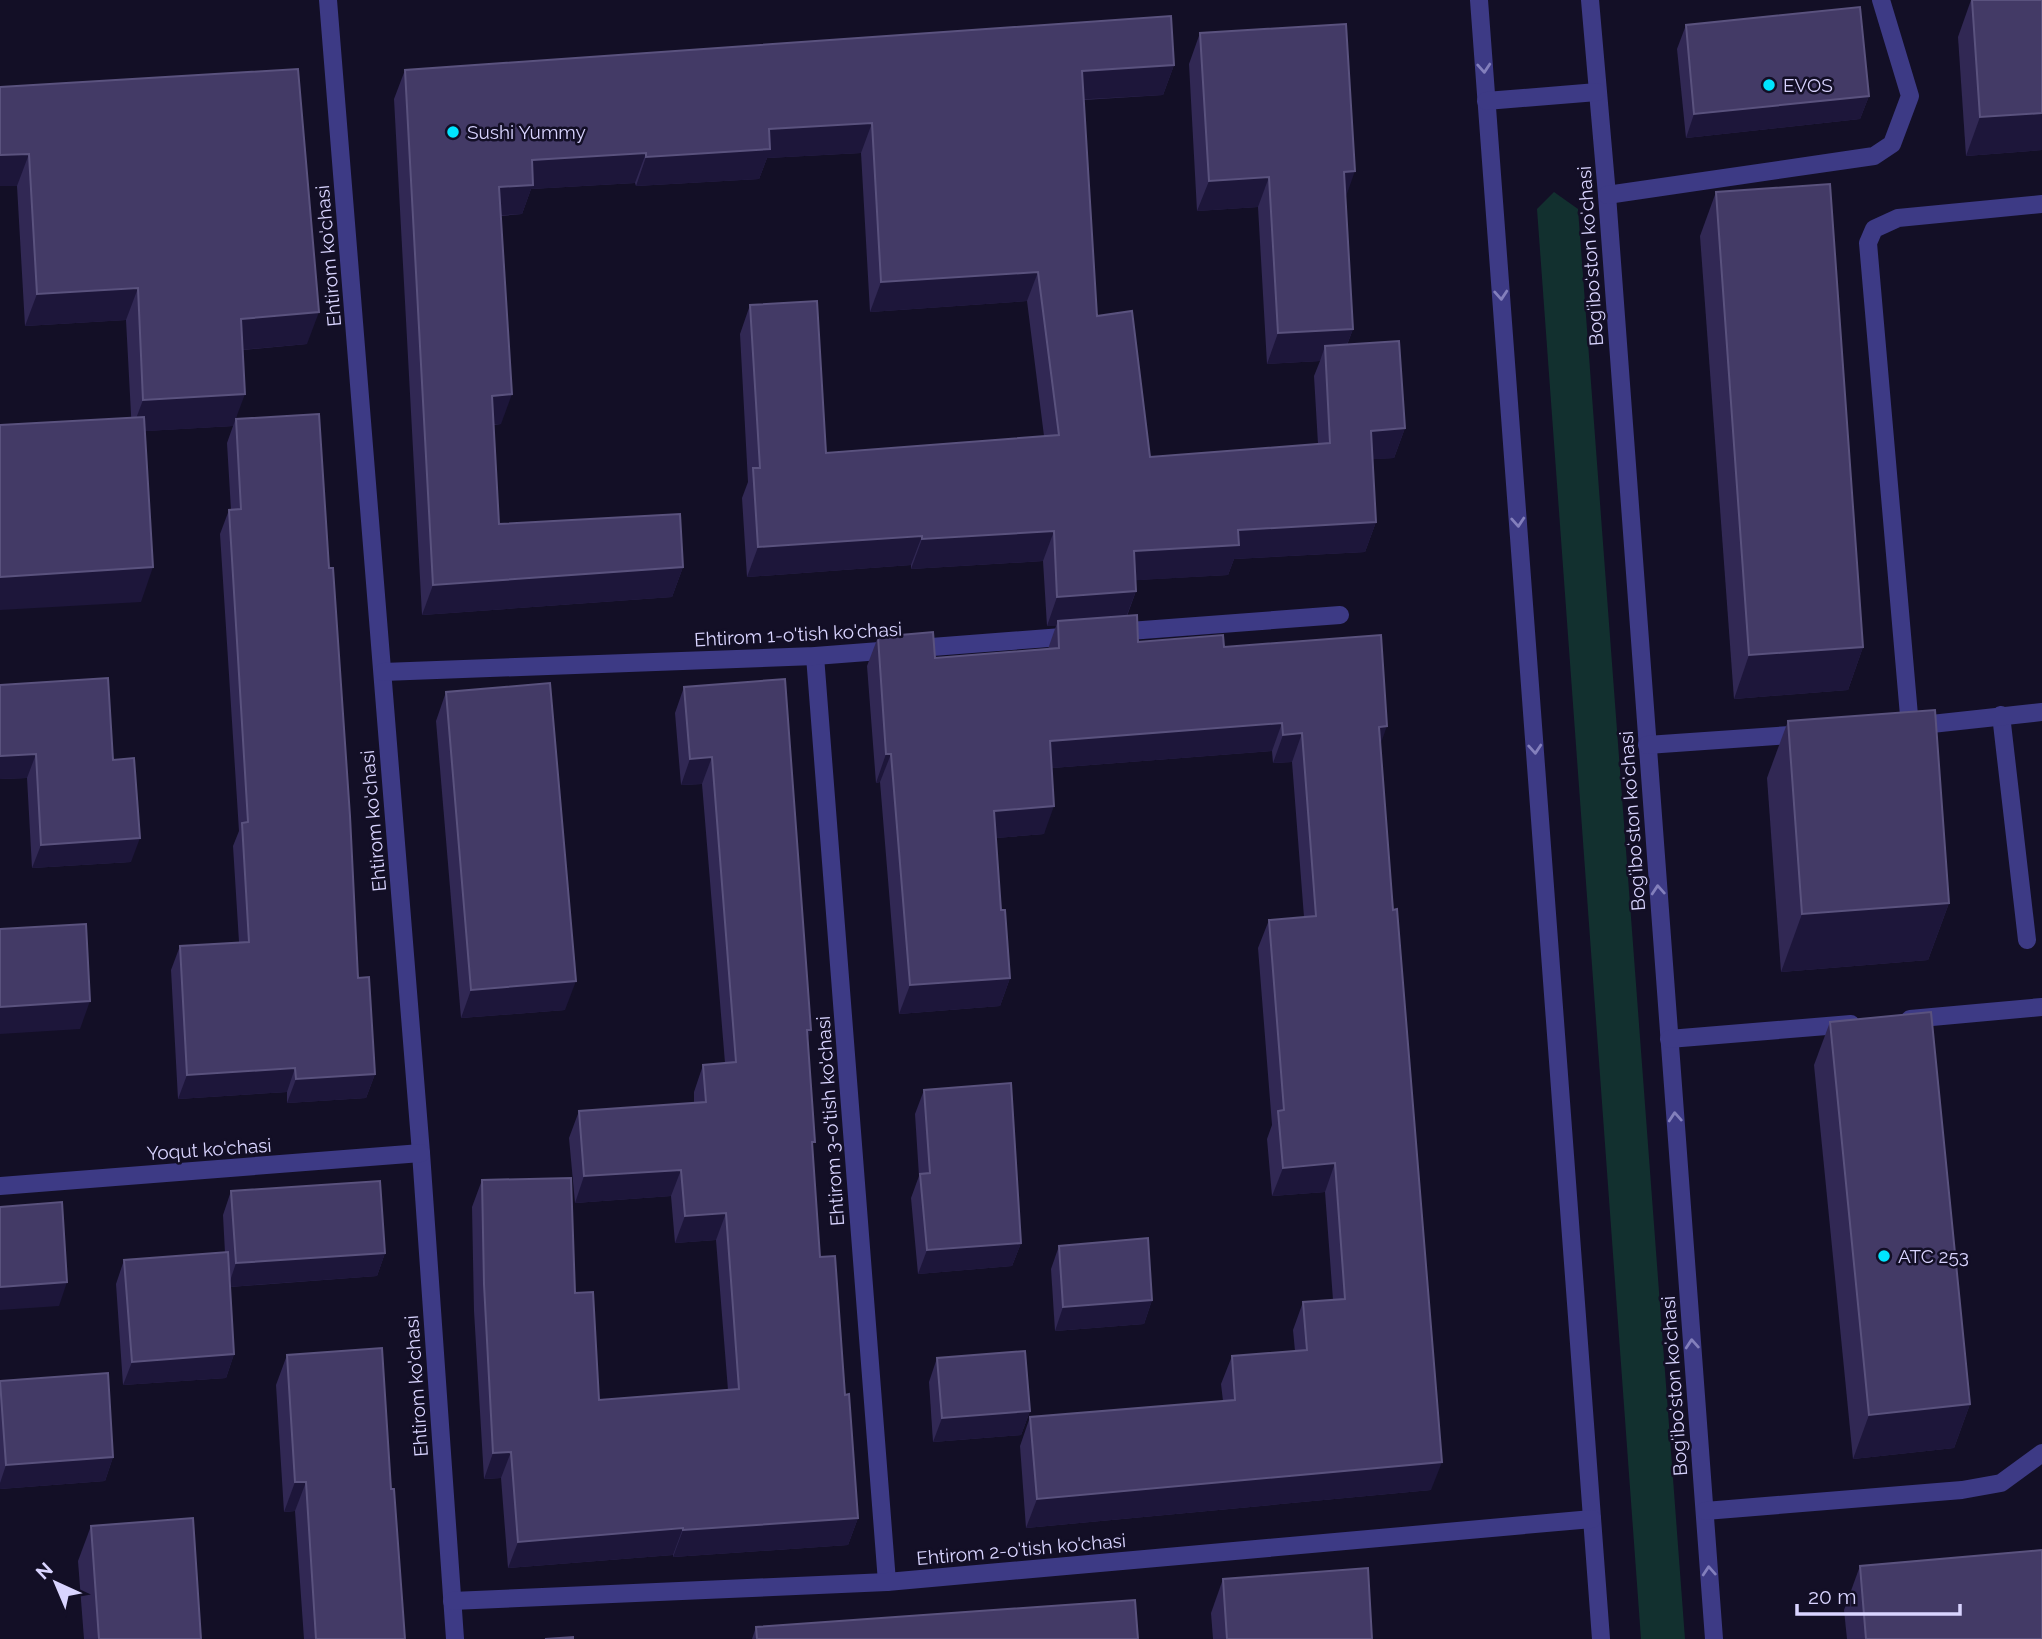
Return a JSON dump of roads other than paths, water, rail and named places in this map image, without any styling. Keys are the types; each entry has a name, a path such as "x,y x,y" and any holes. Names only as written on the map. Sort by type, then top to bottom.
{"street":[{"name":"Ehtirom ko'chasi","path":"328,0 421,1153 455,1639"},
{"path":"1479,0 1601,1639"},
{"name":"Bogʻiboʻston koʻchasi","path":"1590,0 1607,195 1714,1639"},
{"path":"1607,195 1874,156 1892,144 1910,96 1881,0"},
{"path":"1486,101 1597,92"},
{"path":"2042,204 1898,218 1874,229 1868,243 1903,727 2042,712"},
{"name":"Ehtirom 1-o'tish ko'chasi","path":"383,672 815,656 1340,615"},
{"name":"Ehtirom 3-o'tish ko'chasi","path":"815,656 887,1581"},
{"path":"2001,715 2027,940"},
{"path":"1647,745 1827,732"},
{"path":"1890,1020 2042,1007"},
{"path":"1670,1040 1863,1023"},
{"name":"Yoqut ko'chasi","path":"0,1186 421,1153"},
{"path":"1705,1511 1962,1490 2001,1483 2042,1453"},
{"name":"Ehtirom 2-o'tish ko'chasi","path":"452,1601 887,1581 1592,1519"}],"place":[{"name":"EVOS","path":"1769,85"},
{"name":"Sushi Yummy","path":"453,132"},
{"name":"АТС 253","path":"1884,1256"}]}
